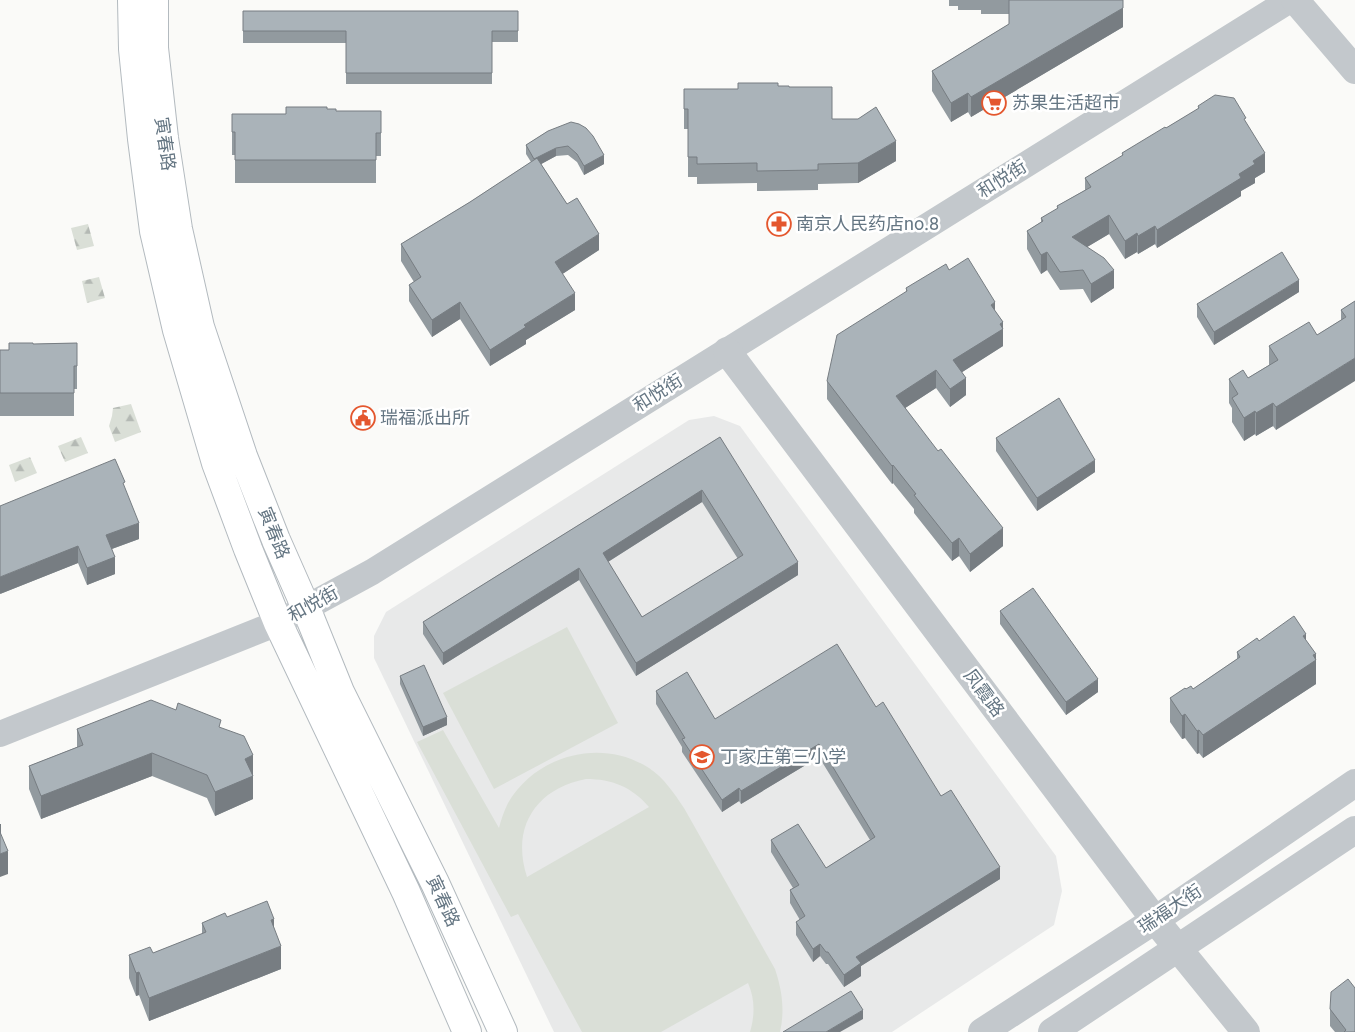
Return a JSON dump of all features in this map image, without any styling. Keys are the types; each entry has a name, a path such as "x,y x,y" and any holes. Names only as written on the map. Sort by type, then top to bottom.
{"main road":[{"name":"寅春路","path":"132,0 134,49 142,139 154,231 177,330 216,463 278,623 406,892 467,1032"},
{"name":"寅春路","path":"154,0 154,48 164,138 178,229 200,327 243,456 340,692 435,883 503,1032"}],"street":[{"name":"和悦街","path":"0,734 278,623 372,572 1290,0"},
{"path":"1295,0 1355,70"},
{"name":"凤霞路","path":"727,351 1154,920 1246,1032"},
{"name":"瑞福大街","path":"982,1032 1154,920 1355,783"},
{"name":"瑞福大街","path":"1052,1032 1355,830"}],"shaded area":[{"name":"丁家庄第三小学","path":"714,416 740,426 1056,856 1062,891 1054,925 892,1032 554,1032 374,658 374,636 386,612 689,420"}],"green space":[{"path":"88,224 94,246 77,250 71,228"},
{"path":"99,277 105,298 87,303 82,281"},
{"path":"131,404 141,432 115,442 109,426 113,408"},
{"path":"81,437 88,453 65,462 58,446"},
{"path":"30,457 37,473 15,482 9,465"},
{"path":"567,627 618,723 494,789 443,693"},
{"path":"443,730 499,828 508,803 520,786 535,773 552,763 571,756 591,753 611,754 630,759 649,768 668,786 684,808 775,969 782,1000 780,1032 750,1032 754,1007 748,983 661,1032 582,1032 518,914 511,917 417,742","holes":["586,779 595,779 628,789 649,807 527,877 522,842 525,827 531,813 541,801 568,784"]}],"building":[{"path":"1009,0 1123,0 1123,8 971,97 968,93 951,103 932,71 1009,24"},
{"path":"243,11 518,11 518,31 492,31 492,73 346,73 346,31 243,31"},
{"path":"738,83 778,83 778,86 789,87 832,87 832,119 858,119 876,107 896,141 858,163 818,164 818,170 757,171 757,163 697,164 697,157 688,157 688,109 684,109 684,89 738,89"},
{"path":"1215,95 1234,98 1246,118 1244,119 1265,153 1253,161 1255,164 1239,174 1241,178 1157,230 1155,226 1138,236 1137,233 1125,241 1109,215 1072,237 1104,258 1114,270 1091,284 1083,270 1060,272 1047,252 1041,255 1027,231 1043,221 1041,218 1058,208 1057,206 1091,187 1085,178 1123,155 1122,153 1199,108 1198,106"},
{"path":"286,107 327,107 327,109 336,109 336,111 381,111 381,133 376,133 376,160 235,160 235,132 232,132 232,114 286,114"},
{"path":"571,122 586,128 604,155 584,166 577,154 568,146 556,148 534,159 526,145 548,131"},
{"path":"537,158 567,204 577,198 599,234 555,262 575,293 524,325 526,327 490,350 460,302 432,320 409,285 421,277 401,244"},
{"path":"1282,252 1299,280 1214,332 1197,304"},
{"path":"968,258 995,302 991,305 1003,322 1000,324 1003,329 953,360 966,378 950,389 936,370 896,396 938,451 941,449 1003,528 970,554 959,538 952,543 827,381 837,335 907,291 906,288 946,264 949,270"},
{"path":"1355,301 1355,358 1276,407 1273,403 1244,418 1232,398 1238,394 1229,379 1243,370 1248,378 1278,360 1269,346 1309,322 1317,335 1346,317 1341,310"},
{"path":"9,343 77,343 77,366 74,366 74,393 0,393 0,350 9,350"},
{"path":"1059,398 1095,460 1037,498 996,438"},
{"path":"720,437 798,562 636,663 579,568 443,653 423,622","holes":["702,490 743,555 642,617 603,553"]},
{"path":"115,459 139,523 106,535 115,557 87,568 78,546 0,577 0,506"},
{"path":"1033,588 1098,679 1066,702 1000,611"},
{"path":"1294,616 1306,634 1303,636 1316,654 1313,655 1316,660 1203,735 1199,730 1197,731 1185,714 1182,716 1170,698 1185,688 1191,686 1193,689 1240,657 1237,652 1257,638 1259,641"},
{"path":"837,644 876,707 883,702 941,796 951,790 1000,867 856,957 861,963 844,975 820,944 813,949 796,922 805,916 790,890 799,885 771,840 798,824 826,868 875,837 819,744 741,791 739,788 722,800 682,739 685,738 656,691 687,672 715,719"},
{"path":"424,665 447,717 423,727 400,676"},
{"path":"151,700 176,710 178,703 221,720 219,727 244,736 253,755 245,759 253,776 215,792 207,775 152,753 41,796 29,766 83,745 77,729"},
{"path":"0,832 8,851 0,854"},
{"path":"267,901 274,919 271,920 281,946 149,998 139,972 136,973 129,955 150,947 153,953 206,932 202,923 225,913 227,917"},
{"path":"1348,979 1355,988 1355,1032 1344,1032 1346,1030 1330,1009 1331,992"},
{"path":"851,991 863,1010 826,1032 783,1032"}],"place":[{"name":"苏果生活超市","path":"994,103"},
{"name":"南京人民药店no.8","path":"779,224"},
{"name":"瑞福派出所","path":"363,418"},
{"name":"丁家庄第三小学","path":"702,757"}]}
